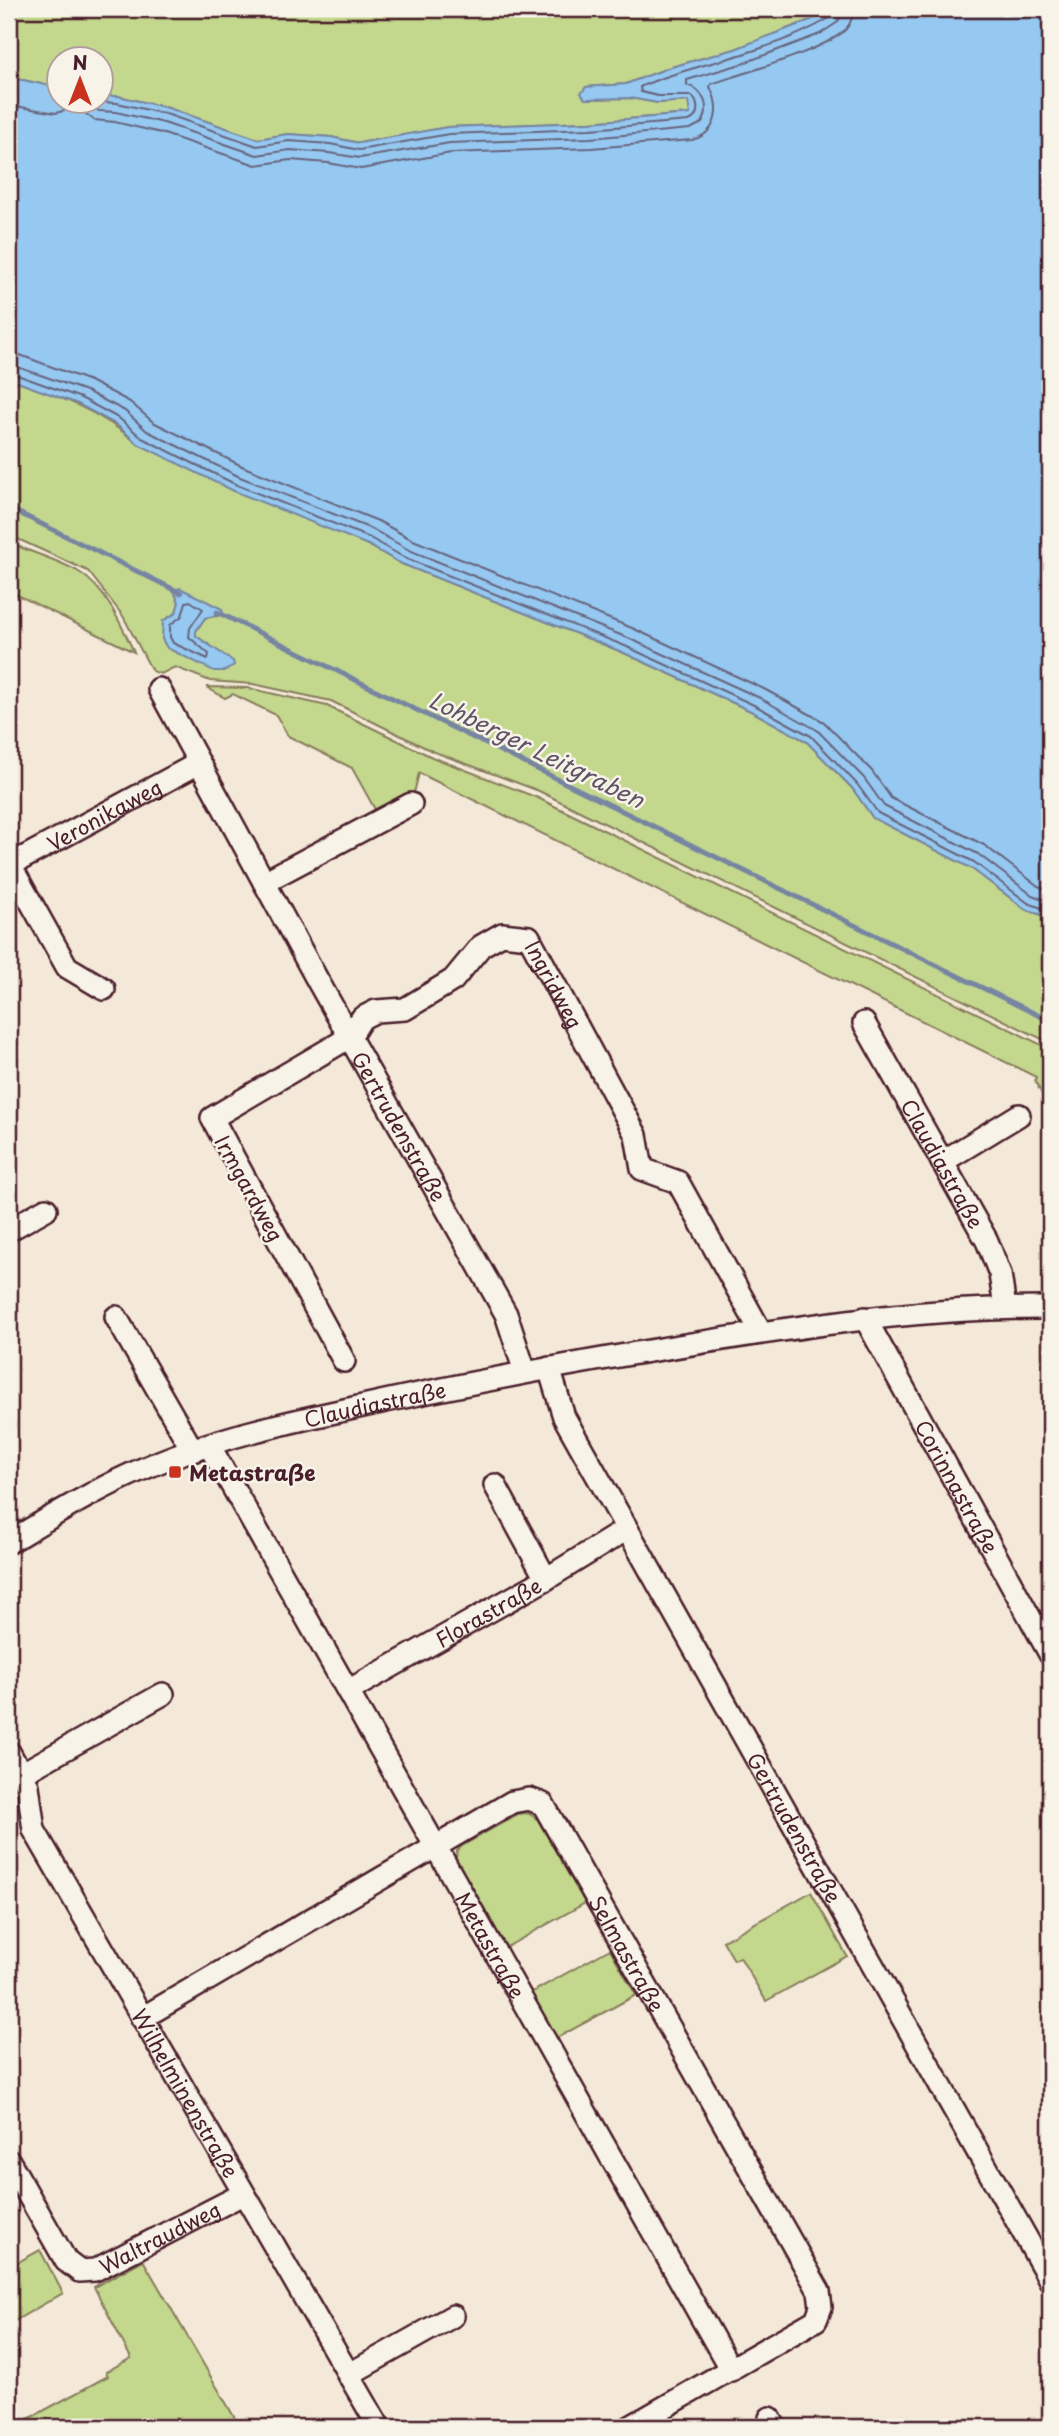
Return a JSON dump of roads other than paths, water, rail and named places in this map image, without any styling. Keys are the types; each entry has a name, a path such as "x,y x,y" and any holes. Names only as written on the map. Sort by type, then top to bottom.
{"street":[{"name":"Gertrudenstraße","path":"159,689 506,1314 524,1373"},
{"name":"Veronikaweg","path":"104,989 67,967 9,864 199,763"},
{"path":"264,882 411,804"},
{"name":"Ingridweg","path":"350,1037 362,1018 376,1011 405,1009 453,980 481,946 502,934 529,937 635,1135 642,1169 678,1182 761,1332"},
{"name":"Claudiastraße","path":"864,1023 987,1241 1000,1274 1005,1308"},
{"name":"Irmgardweg","path":"344,1361 212,1118 350,1037"},
{"path":"942,1162 1019,1115"},
{"path":"9,1230 46,1209"},
{"name":"Claudiastraße","path":"9,1542 91,1492 154,1464 297,1420 549,1368 761,1332 865,1318 1005,1308 1050,1308"},
{"name":"Metastraße","path":"116,1317 201,1448 348,1690 731,2370"},
{"name":"Corinnastraße","path":"865,1318 1050,1654"},
{"name":"Gertrudenstraße","path":"549,1368 564,1417 1042,2246 1050,2280"},
{"path":"495,1485 546,1579"},
{"name":"Florastraße","path":"348,1690 546,1579 627,1529"},
{"path":"21,1774 163,1694"},
{"name":"Wilhelminenstraße","path":"9,1752 28,1786 34,1829 379,2427"},
{"name":"Selmastraße","path":"142,2018 512,1802 529,1799 543,1804 819,2291 821,2307 816,2320 630,2427"},
{"name":"Waltraudweg","path":"9,2161 66,2262 79,2271 95,2270 243,2193"},
{"path":"348,2375 453,2316"}],"water":[{"path":"831,9 1050,9 1050,918 1025,909 971,868 873,818 852,788 806,741 753,712 622,652 402,564 368,545 234,491 138,444 117,425 78,404 9,379 9,79 46,85 46,116 116,116 118,96 168,108 258,139 288,134 331,137 359,143 448,127 589,122 690,114 688,101 658,103 630,98 585,99 581,93 586,87 626,84 668,68 735,49 813,19"},
{"path":"180,588 222,609 223,614 205,618 196,631 196,636 233,661 234,665 224,671 214,671 167,648 162,639 163,621 176,613 179,602 174,590"}],"waterway":[{"name":"Lohberger Leitgraben","path":"9,508 181,593"},
{"name":"Lohberger Leitgraben","path":"217,612 1050,1021"}],"place":[{"name":"Metastraße","path":"175,1472"}]}
